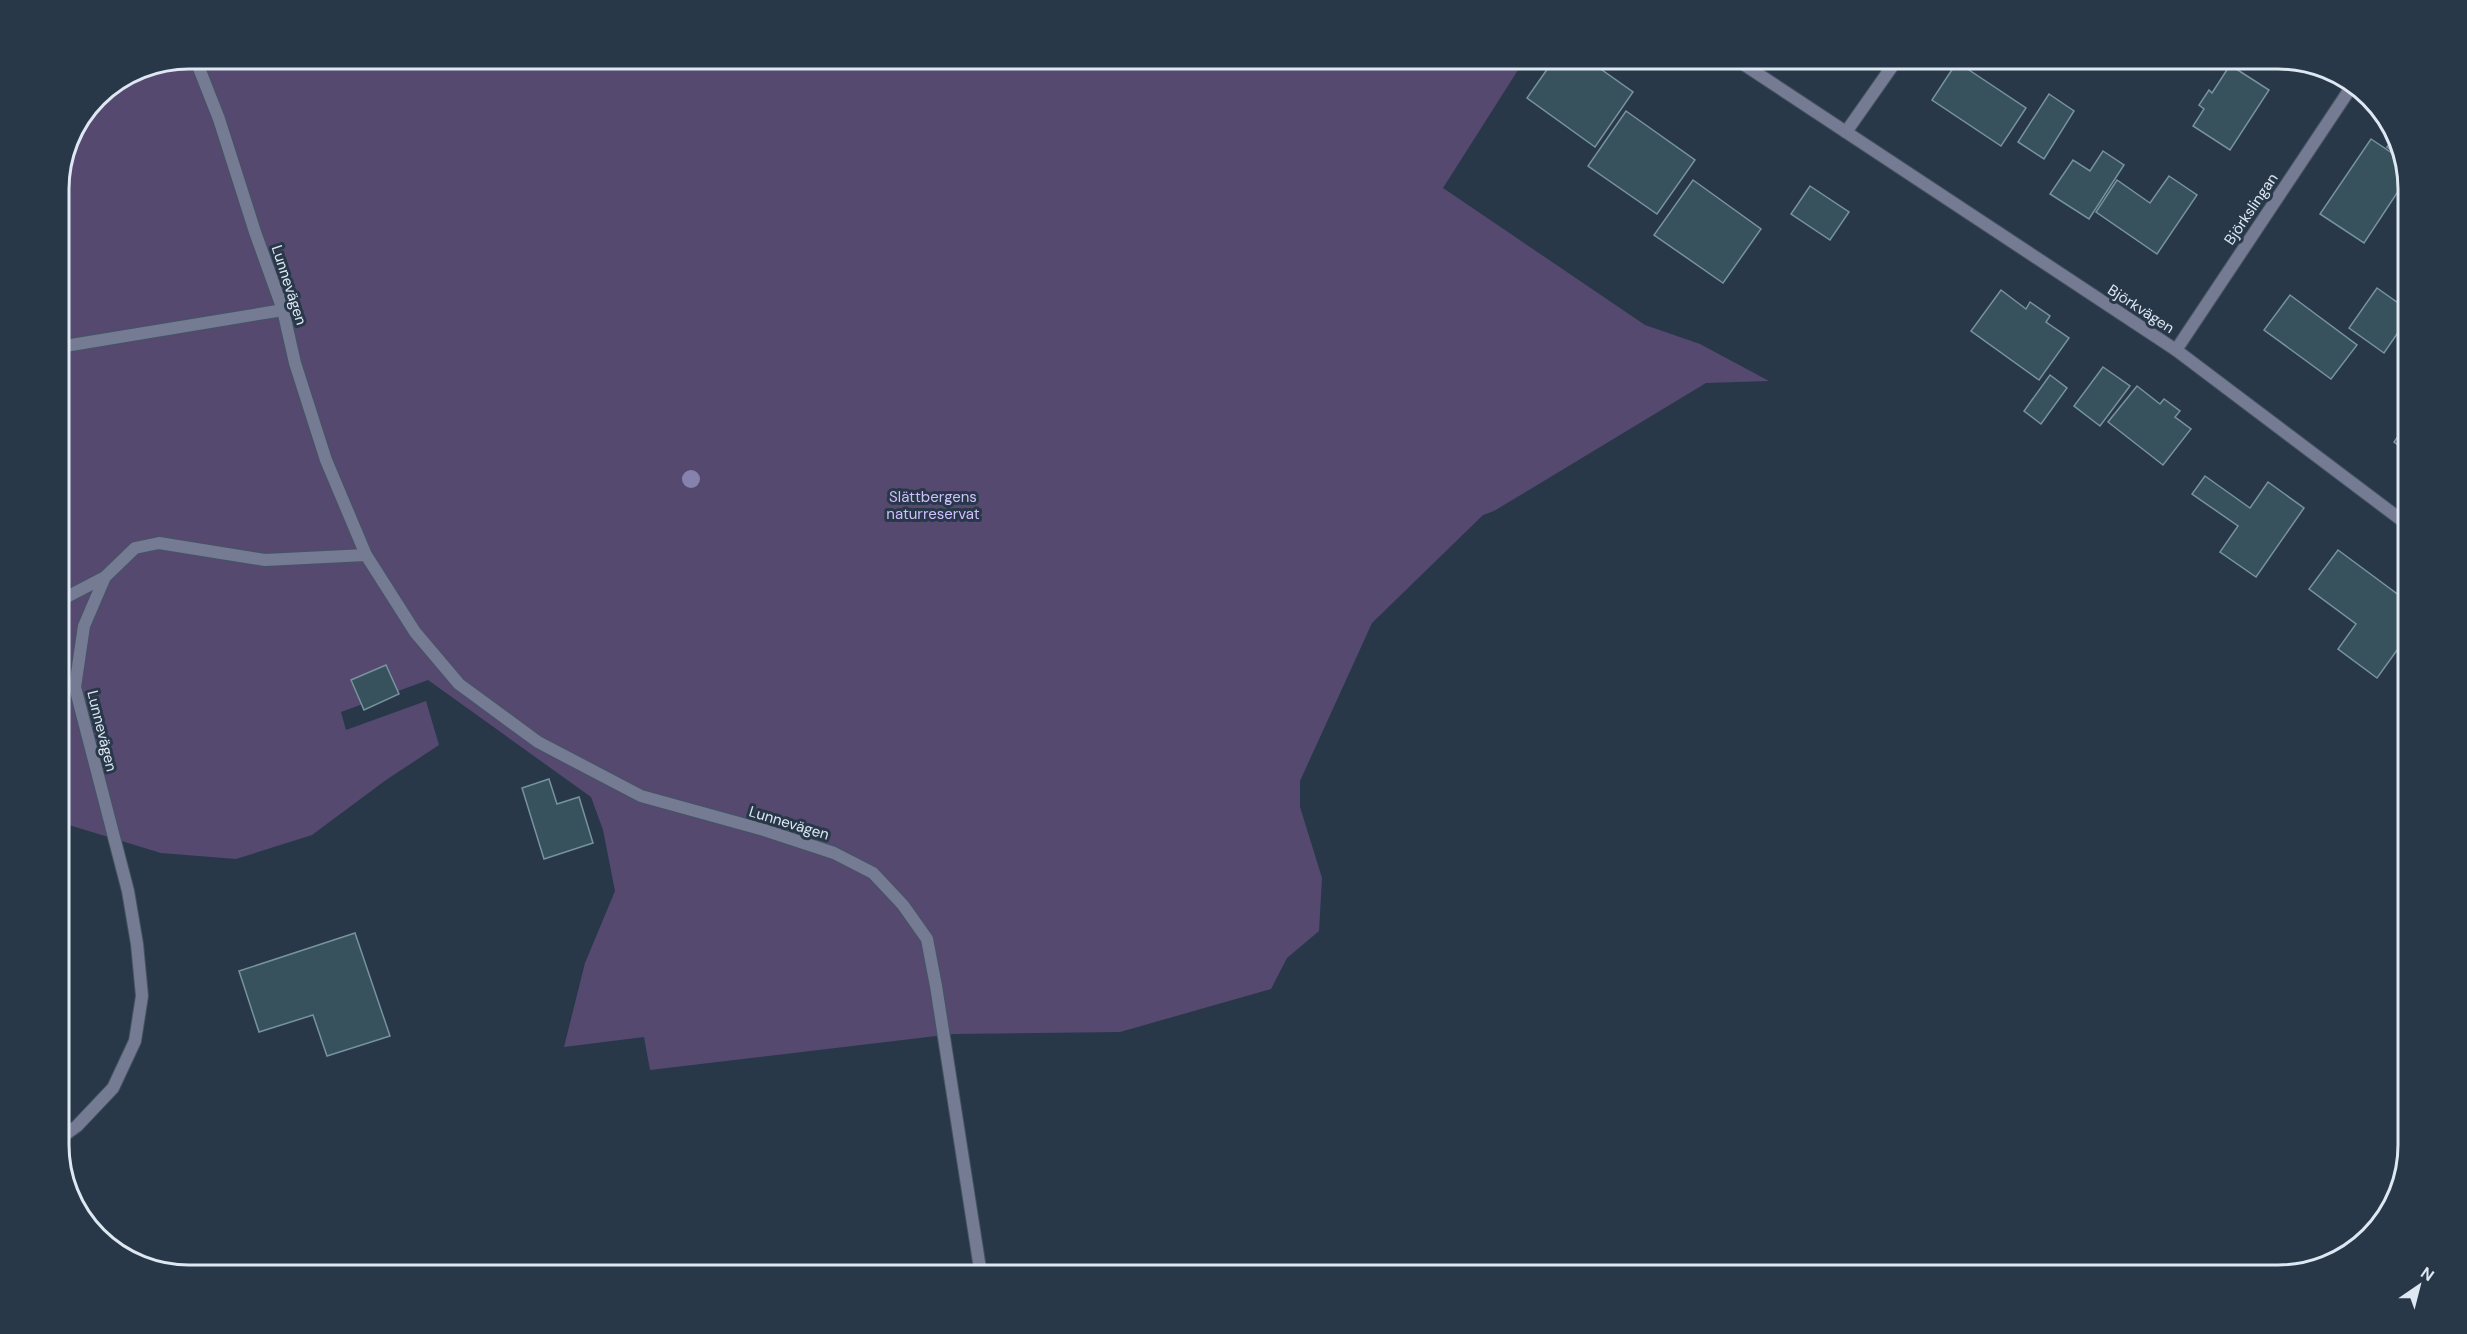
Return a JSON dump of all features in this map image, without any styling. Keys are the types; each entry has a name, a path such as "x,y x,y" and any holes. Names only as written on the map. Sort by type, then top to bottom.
{"street":[{"name":"Lunnevägen","path":"199,69 219,119 283,310 295,363 326,460 366,555 415,632 459,684 538,742 641,796 764,830 834,853 873,873 903,905 927,939 979,1265"},
{"name":"Björkvägen","path":"1751,69 2176,350 2398,517"},
{"path":"1846,132 1890,69"},
{"name":"Björkslingan","path":"2176,350 2348,92"},
{"path":"69,345 283,310"},
{"name":"Lunnevägen","path":"69,1131 113,1088 135,1041 142,996 137,944 128,891 75,687 84,626 105,577 135,548 159,543 265,560 366,555"},
{"path":"69,596 105,577"}],"green space":[{"name":"Slättbergens naturreservat","path":"181,69 1519,69 1443,188 1645,325 1700,344 1769,381 1706,383 1494,511 1483,515 1372,623 1300,781 1300,807 1322,878 1319,931 1287,958 1271,989 1120,1032 953,1034 650,1070 644,1037 564,1047 585,963 615,891 603,830 591,797 428,680 341,712 346,730 426,701 439,745 386,780 312,835 236,859 161,853 69,825 69,181 78,143 94,116 122,89 150,75"}],"building":[{"path":"1547,69 1601,69 1633,92 1595,147 1527,98"},
{"path":"1952,69 1968,69 2026,108 2001,146 1932,100"},
{"path":"2227,69 2236,69 2269,90 2230,150 2193,126 2204,109 2199,105 2209,90 2212,93"},
{"path":"2049,94 2074,111 2044,159 2018,142"},
{"path":"1626,111 1695,160 1657,214 1588,166"},
{"path":"2371,139 2393,154 2398,192 2364,243 2320,214"},
{"path":"2103,151 2124,165 2089,219 2050,194 2073,160 2090,171"},
{"path":"2169,176 2197,195 2157,254 2096,212 2117,180 2150,203"},
{"path":"1693,180 1761,229 1723,283 1654,235"},
{"path":"1810,186 1849,212 1830,240 1791,214"},
{"path":"2377,288 2398,303 2398,333 2384,353 2349,328"},
{"path":"2001,290 2026,309 2030,302 2050,316 2046,322 2069,338 2039,380 1971,331"},
{"path":"2290,295 2357,345 2331,379 2264,330"},
{"path":"2103,367 2130,386 2100,426 2074,406"},
{"path":"2050,375 2067,388 2041,424 2024,411"},
{"path":"2137,386 2160,404 2164,399 2180,411 2175,417 2191,429 2163,465 2108,422"},
{"path":"2205,476 2250,508 2268,482 2304,508 2256,577 2220,552 2238,526 2192,494"},
{"path":"2338,550 2398,595 2398,649 2377,678 2338,649 2356,624 2309,589"},
{"path":"386,665 399,694 364,710 351,680"},
{"path":"549,779 557,804 579,797 593,843 544,859 522,788"},
{"path":"355,933 390,1036 327,1056 313,1015 259,1032 239,971"}]}
